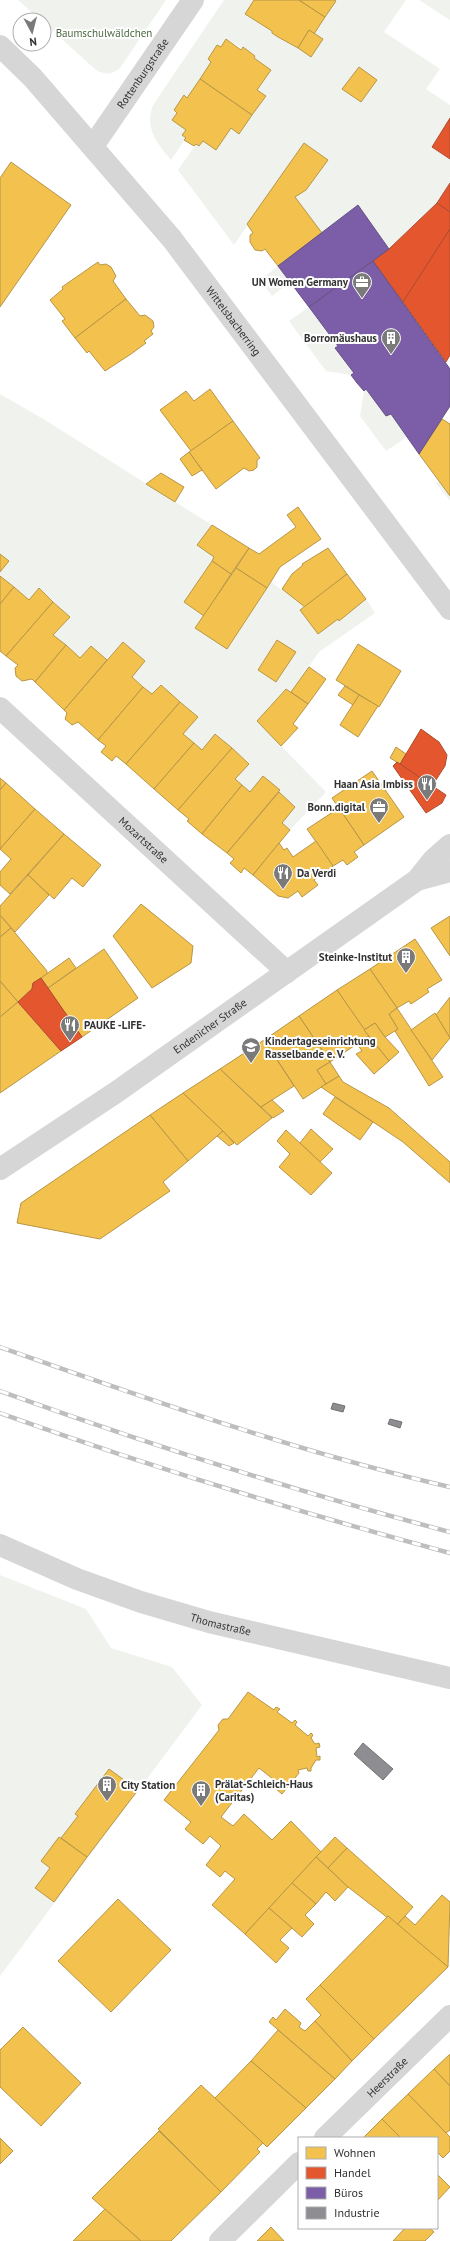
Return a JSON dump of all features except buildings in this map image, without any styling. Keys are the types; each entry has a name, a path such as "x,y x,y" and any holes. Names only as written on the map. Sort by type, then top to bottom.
{"street":[{"name":"Rottenburgstraße","path":"93,146 193,0"},
{"name":"Wittelsbacherring","path":"0,46 34,78 172,239 450,609"},
{"name":"Mozartstraße","path":"0,708 287,972"},
{"name":"Endenicher Straße","path":"0,1169 115,1093 417,880 433,860 450,845"},
{"name":"Endenicher Straße","path":"417,880 450,871"},
{"name":"Thomastraße","path":"0,1545 77,1579 141,1602 209,1622 450,1678"},
{"name":"Heerstraße","path":"326,2137 450,2016"},
{"path":"220,2241 298,2164"}],"green space":[{"name":"Baumschulwäldchen","path":"18,0 166,0 120,68 108,74 96,70 52,30 52,12 31,12"},
{"path":"224,0 254,0 245,14 272,31 272,33 311,56 314,34 336,1 334,0 406,0 384,32 440,69 426,89 450,105 450,118 432,147 450,159 450,183 437,203 389,249 358,205 322,233 295,197 306,190 328,160 304,143 234,245 178,170 196,144 199,146 203,141 216,150 231,128 240,133 265,96 257,90 271,70 254,58 255,56 227,39 221,47 217,45 208,59 211,62 187,98 184,96 174,110 186,130 182,135 186,138 171,160 153,135 150,121 153,105","holes":["359,67 377,80 361,101 343,89"]},
{"path":"419,0 450,0 450,20"},
{"path":"278,266 290,282 272,296 260,280"},
{"path":"309,307 338,346 336,348 354,373 351,375 326,371 289,321"},
{"path":"366,389 386,416 391,414 407,437 386,451 360,416 364,391"},
{"path":"0,394 45,420 212,525 197,545 214,557 184,602 204,616 195,628 227,649 271,582 305,607 339,620 366,599 375,613 319,652 291,692 285,689 257,721 326,792 290,830 282,823 295,807 279,792 280,790 263,776 250,792 235,779 249,763 216,734 202,750 183,734 197,717 161,685 152,694 132,677 145,661 123,642 107,660 91,646 80,658 53,635 70,617 39,588 29,600 0,576","holes":["277,640 296,652 276,682 258,670"]},
{"path":"439,481 450,496 450,501 436,483"},
{"path":"0,1575 86,1609 111,1648 172,1667 202,1705 0,1976"}],"railway":[{"path":"0,1347 167,1405 279,1441 336,1458 450,1487"},
{"path":"0,1391 111,1430 279,1484 450,1532"},
{"path":"0,1413 224,1488 450,1553"}],"place":[{"name":"UN Women Germany","path":"362,299"},
{"name":"Borromäushaus","path":"391,355"},
{"name":"Haan Asia Imbiss","path":"427,801"},
{"name":"Bonn.digital","path":"379,824"},
{"name":"Da Verdi","path":"283,890"},
{"name":"Steinke-Institut","path":"406,974"},
{"name":"PAUKE -LIFE-","path":"70,1042"},
{"name":"Kindertageseinrichtung Rasselbande e. V.","path":"251,1064"},
{"name":"City Station","path":"107,1802"},
{"name":"Prälat-Schleich-Haus (Caritas)","path":"201,1807"}]}
